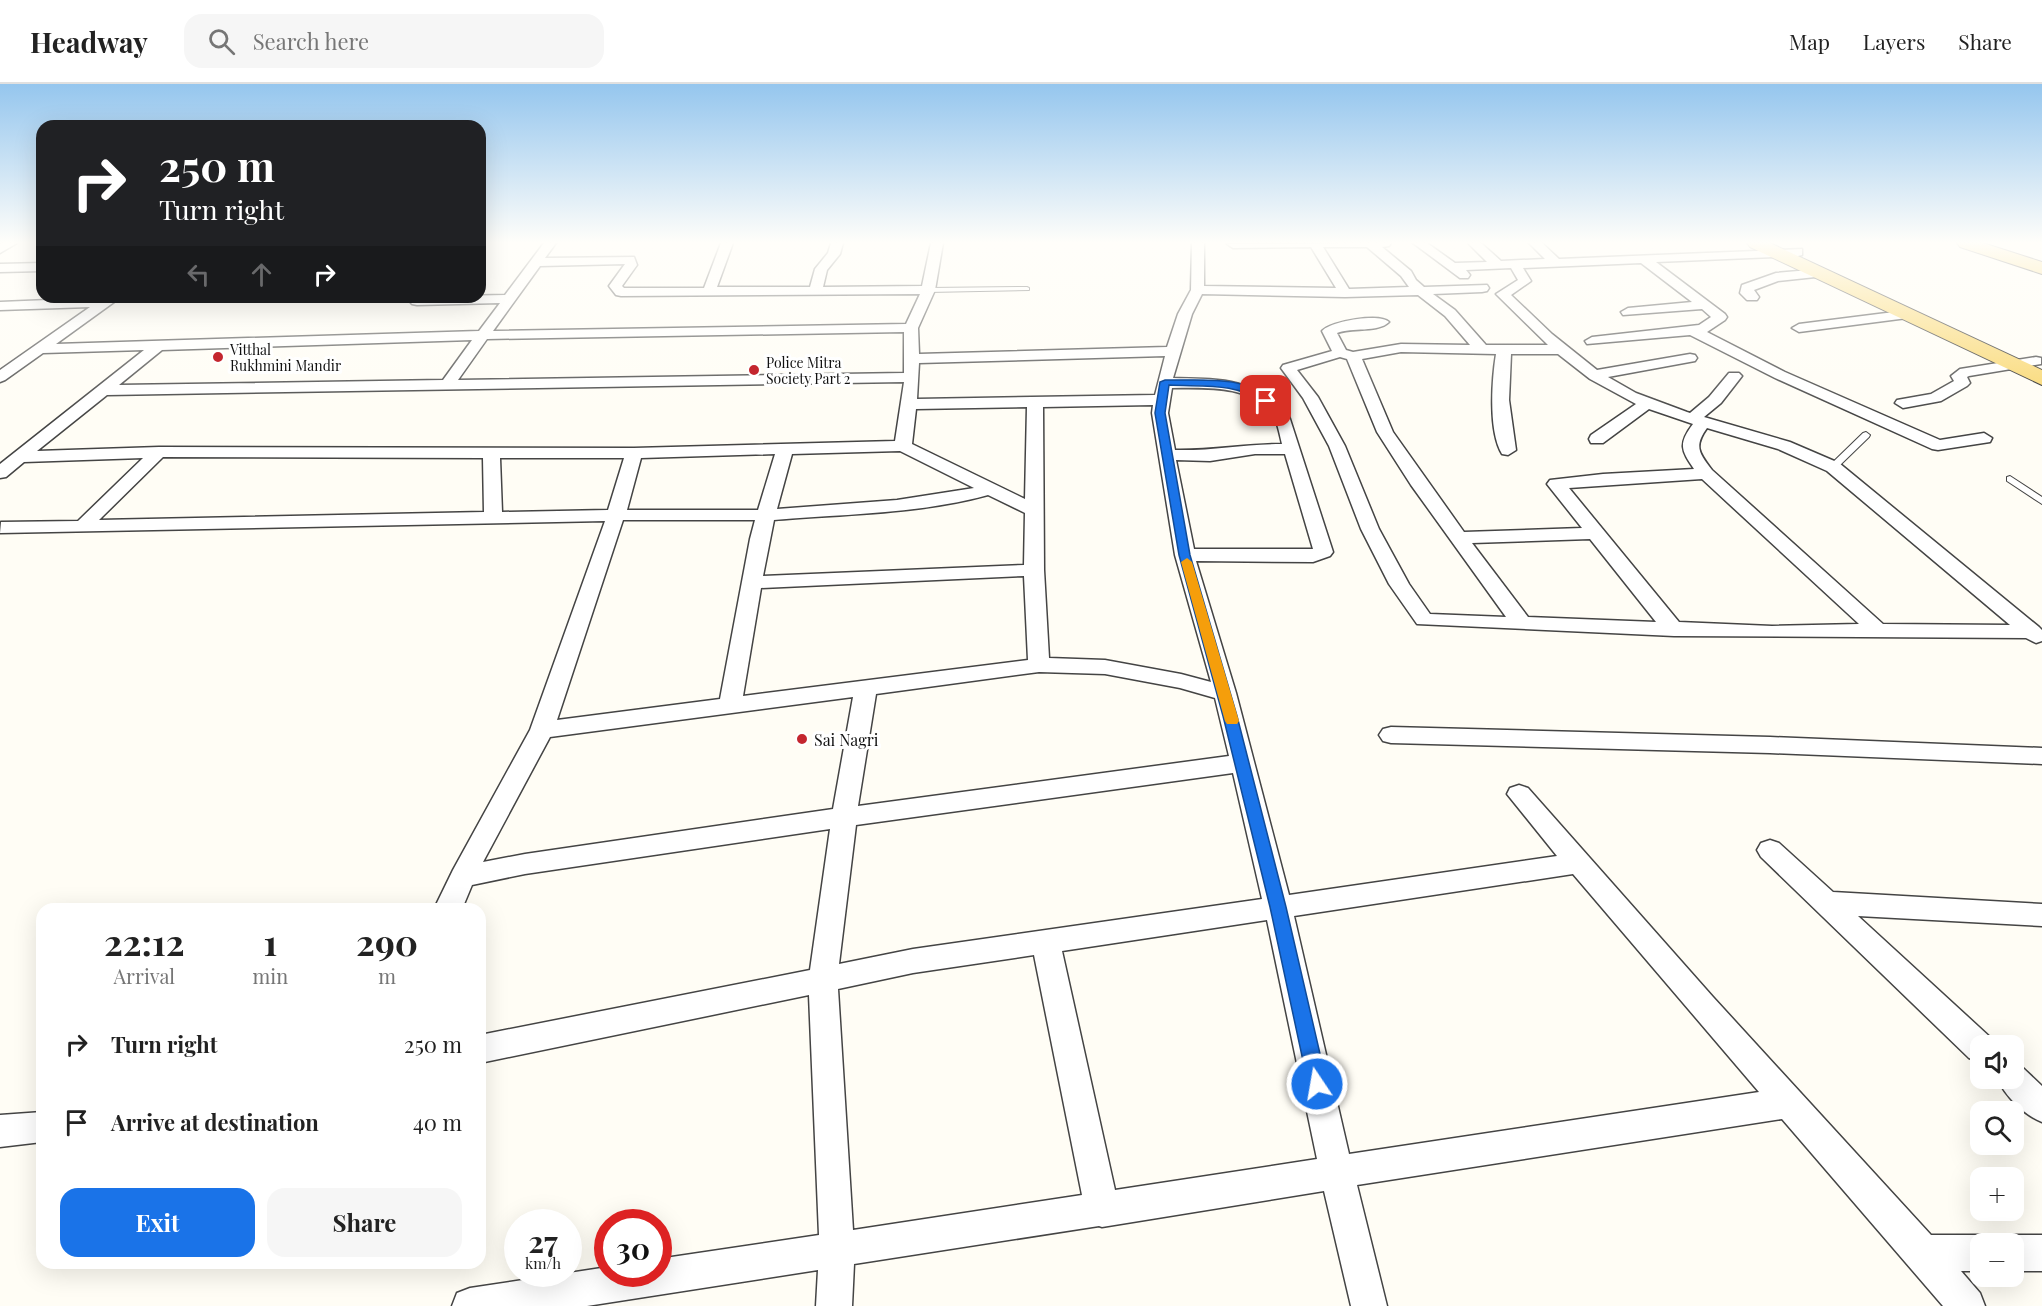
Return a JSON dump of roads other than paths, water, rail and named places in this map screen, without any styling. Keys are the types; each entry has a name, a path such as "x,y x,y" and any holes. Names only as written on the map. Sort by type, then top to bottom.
{"main road":[{"path":"1880,300 2013,364 2040,368"},
{"path":"1893,300 2040,368"}],"street":[{"path":"447,385 509,300"},
{"path":"903,446 912,377 911,328 924,300"},
{"path":"1193,300 1185,314 1173,351 1160,413 1167,455 1185,555 1225,693 1278,907 1369,1306"},
{"path":"1355,300 1383,321 1481,348 1564,350"},
{"path":"1409,300 1346,355 1288,368 1310,397 1337,446 1370,529 1399,584 1424,620 1674,630 1772,632 1878,630 2037,636"},
{"path":"1432,300 1450,313 1481,348"},
{"path":"1510,300 1594,375 1631,396 1697,420 1805,452 1833,467 2037,636"},
{"path":"1592,341 1702,329 1720,317 1699,300"},
{"path":"0,306 55,303"},
{"path":"0,377 106,303"},
{"path":"1628,312 1706,305"},
{"path":"1799,328 1910,314"},
{"path":"1383,321 1341,326 1329,331 1346,355 1386,432 1417,481 1522,624"},
{"path":"0,358 36,353 335,338 777,328 911,328"},
{"path":"1692,330 1779,375 1938,445 1984,438"},
{"path":"0,473 158,346"},
{"path":"1504,350 1500,386 1504,438 1508,450"},
{"path":"912,359 1173,351"},
{"path":"1594,375 1690,358"},
{"path":"1904,403 1940,395 1962,383 1963,380 1959,376 1965,372 2013,364"},
{"path":"1734,376 1697,420 1692,437 1691,453 1706,474 1878,630"},
{"path":"105,390 912,377"},
{"path":"909,404 1035,402 1222,384 1248,389 1282,416 1323,552 1313,556 1185,555"},
{"path":"1035,402 1034,570 1039,665"},
{"path":"1597,439 1648,403"},
{"path":"20,457 159,452 634,453 903,446 1035,511"},
{"path":"730,706 764,515 785,448"},
{"path":"1167,455 1210,456 1255,449 1292,449"},
{"path":"82,527 159,452"},
{"path":"491,452 493,518"},
{"path":"451,903 542,730 616,515 634,453"},
{"path":"1674,630 1598,533 1556,484 1603,479 1706,474"},
{"path":"1,528 616,515 764,515 897,505 967,495 989,489"},
{"path":"1461,538 1598,533"},
{"path":"752,582 1034,570"},
{"path":"542,730 1039,665 1106,667 1181,681 1225,693"},
{"path":"834,1306 837,1251 823,979 844,818 866,688"},
{"path":"1391,735 1770,745 2042,756"},
{"path":"462,878 525,864 1242,763"},
{"path":"1519,794 1967,1306"},
{"path":"1770,850 1970,1039"},
{"path":"486,1048 913,961 1579,863"},
{"path":"1826,903 2042,915"},
{"path":"1046,942 1102,1210"},
{"path":"2023,1089 2042,1107"},
{"path":"470,1306 1788,1103"},
{"path":"0,1131 36,1128"},
{"path":"1923,1253 1970,1253"},
{"path":"2024,1253 2042,1253"}],"lane":[{"path":"1833,467 1866,435"},
{"path":"2010,479 2042,501"}],"place":[{"name":"Vitthal Rukhmini Mandir","path":"218,357"},
{"name":"Police Mitra Society Part 2","path":"754,370"},
{"name":"Sai Nagri","path":"802,739"}]}
